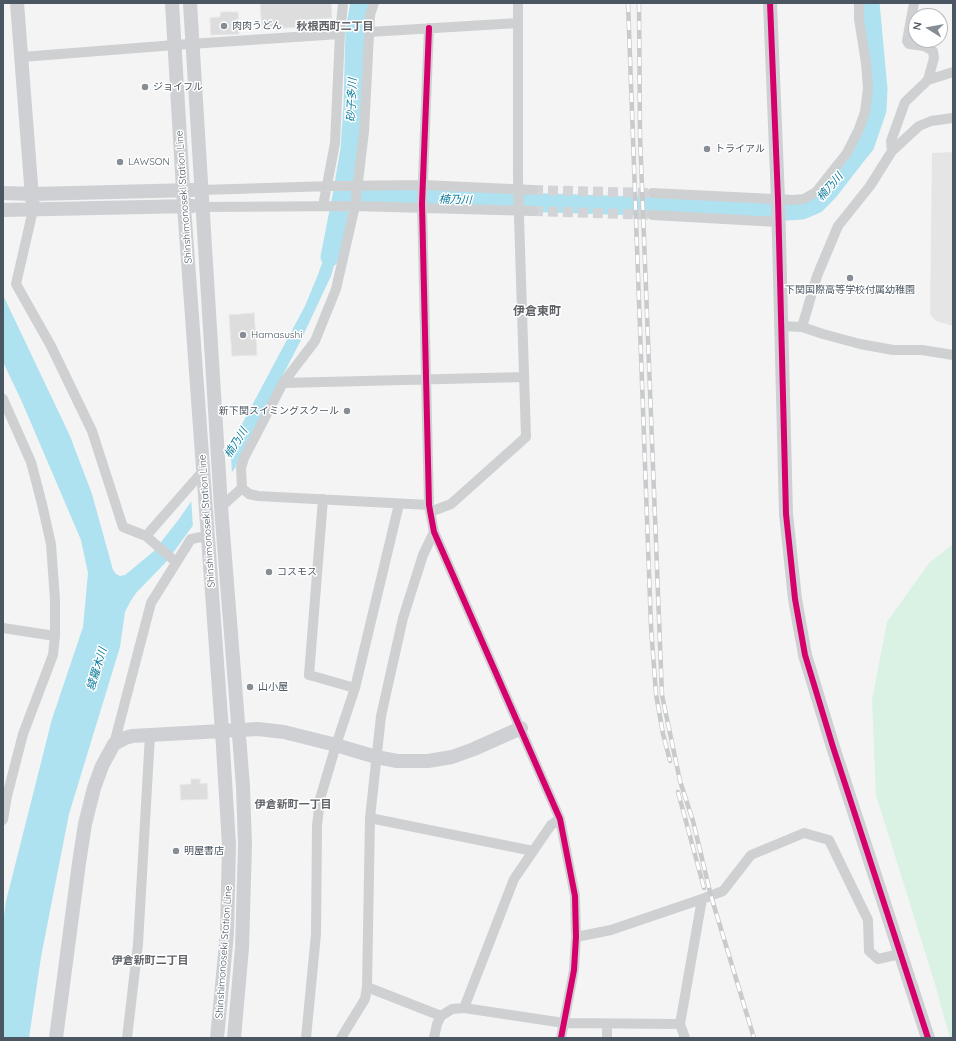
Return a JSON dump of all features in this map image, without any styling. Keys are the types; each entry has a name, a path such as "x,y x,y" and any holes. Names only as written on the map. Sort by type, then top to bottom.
{"street":[{"path":"17,3 33,194 33,210 16,284 51,346 92,431 123,527 148,538 174,560"},
{"name":"Shinshimonoseki Station Line","path":"172,3 184,206 229,845 227,934 217,1038"},
{"name":"Shinshimonoseki Station Line","path":"190,3 221,504 243,786 245,845 242,948 234,1038"},
{"path":"325,206 335,143 340,34 343,3"},
{"path":"374,3 370,15 364,132 353,205 336,289 315,341 283,383 244,458 241,468 242,488 248,494 258,496 399,504 430,508 451,504 526,437 518,177 518,3"},
{"path":"770,3 778,199 786,514 795,599 805,656 833,747 928,1038"},
{"path":"652,193 794,200 804,199 816,192 847,153 859,129 865,112 868,88 866,63 859,19 859,3"},
{"path":"914,3 907,40 909,44 924,46 933,51 934,58 928,80"},
{"path":"369,32 518,22"},
{"path":"429,28 422,206 425,380 430,508 434,532 560,819 575,896 576,936 574,970 561,1038"},
{"path":"22,57 340,34"},
{"path":"892,151 891,141 905,102 928,80 953,72"},
{"path":"802,327 817,276 838,226 870,186 892,151 919,126 953,118"},
{"path":"3,193 33,194 328,186 533,190"},
{"path":"3,210 184,206 353,205 422,206 533,211"},
{"path":"652,215 778,222"},
{"path":"781,326 802,327 860,344 893,350 922,350 953,355"},
{"path":"283,383 524,377"},
{"path":"3,399 31,462 42,504 50,544 55,600 55,636 53,655 23,734 3,820"},
{"path":"148,538 203,472"},
{"path":"221,504 242,488"},
{"path":"323,499 309,675 355,688"},
{"path":"306,1038 316,934 317,826 320,799 355,688 399,504"},
{"path":"341,1038 365,999 367,988 370,818 381,716 403,618 423,555 434,532"},
{"path":"56,1038 79,863 85,824 94,788 102,766 114,744 151,603 174,560 191,539 207,536"},
{"path":"3,628 55,636"},
{"path":"114,744 125,738 150,735 258,729 284,732 376,757 397,761 428,761 452,757 521,728"},
{"path":"127,1038 138,944 150,735"},
{"path":"370,818 533,851"},
{"path":"464,1008 514,879 551,825 560,819"},
{"path":"576,936 611,930 702,900 723,891 751,855 804,833 829,840 868,920 870,951 878,959 900,954"},
{"path":"685,1038 680,1024 702,900"},
{"path":"367,988 441,1016"},
{"path":"434,1038 436,1024 441,1016 452,1009 464,1008 564,1023 680,1024"},
{"path":"607,1024 607,1038"}],"shaded area":[{"path":"953,152 953,326 936,321 930,314 932,153"}],"green space":[{"path":"953,544 953,1038 950,1038 935,984 876,795 872,700 887,622 929,563"}],"water":[{"name":"綾羅木川","path":"331,231 343,234 331,276 300,342 235,468 167,561 136,593 125,612 120,647 69,814 41,957 29,1038 3,1038 3,924 6,901 52,719 83,627 88,573 81,540 22,402 3,362 3,295 70,436 92,494 113,570 120,576 125,575 154,551 179,519 233,441 305,306 326,253"}],"pier":[{"path":"230,441 232,475 193,527 191,498"}],"building":[{"path":"260,3 331,3 332,18 306,20 306,27 262,29"},
{"name":"肉肉うどん","path":"221,12 238,12 239,34 211,35 210,18 220,17"},
{"name":"Hamasushi","path":"254,313 257,355 232,356 229,315"},
{"path":"191,779 200,779 200,784 207,783 208,799 181,800 180,785 191,784"}],"waterway":[{"name":"砂子多川","path":"330,257 350,149 355,30 360,3"},
{"name":"楠乃川","path":"342,196 786,211 802,210 816,204 829,191 865,145 877,110 878,89 870,3"}],"tunnel":[{"path":"533,190 652,193"},
{"path":"533,211 652,215"}],"railway":[{"path":"628,3 651,627 656,694 663,734 670,761"},
{"path":"639,3 640,136 662,695 680,781 693,821 711,896 754,1038"},
{"path":"678,792 704,888"}],"cycle path":[{"path":"770,3 778,199 786,514 795,599 805,655 833,747 928,1038"},
{"path":"429,28 422,204 429,505 434,532 560,819 575,896 576,937 574,970 561,1038"}],"place":[{"name":"肉肉うどん","path":"224,26"},
{"name":"ジョイフル","path":"145,87"},
{"name":"トライアル","path":"707,149"},
{"name":"LAWSON","path":"120,162"},
{"name":"下関国際高等学校付属幼稚園","path":"850,278"},
{"name":"Hamasushi","path":"243,335"},
{"name":"新下関スイミングスクール","path":"347,411"},
{"name":"コスモス","path":"269,572"},
{"name":"山小屋","path":"250,687"},
{"name":"明屋書店","path":"176,851"}],"district":[{"name":"秋根西町二丁目","path":"335,27"},
{"name":"伊倉東町","path":"537,311"},
{"name":"伊倉新町一丁目","path":"293,805"},
{"name":"伊倉新町二丁目","path":"150,961"}]}
